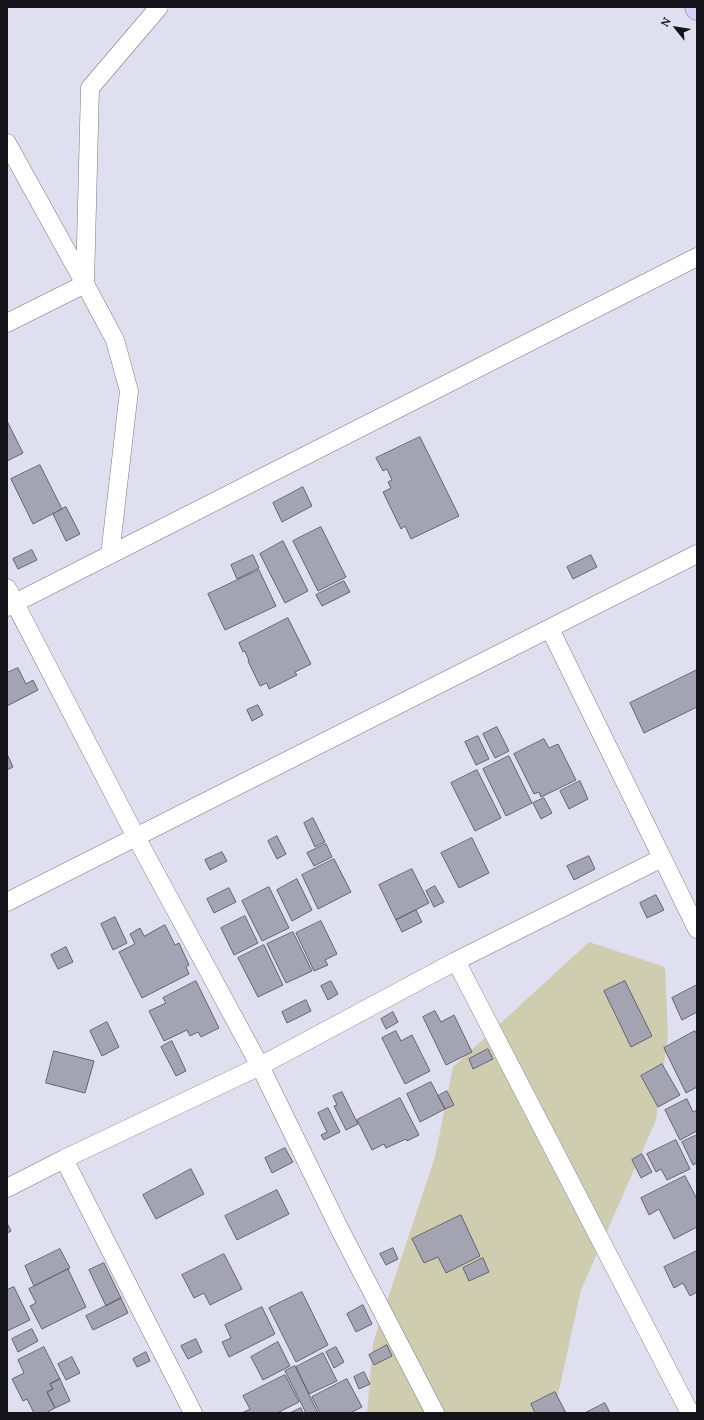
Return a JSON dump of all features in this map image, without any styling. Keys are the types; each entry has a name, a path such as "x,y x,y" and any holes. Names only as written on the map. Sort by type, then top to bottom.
{"street":[{"path":"85,284 90,88 159,7"},
{"path":"7,142 115,340 129,391 110,554"},
{"path":"434,1413 340,1230 260,1066 10,600 110,554 697,257"},
{"path":"7,323 85,284"},
{"path":"7,902 697,554"},
{"path":"550,629 697,929"},
{"path":"7,1188 64,1159 260,1066 456,961 662,858"},
{"path":"456,961 690,1413"},
{"path":"64,1159 193,1413"}],"shaded area":[{"path":"589,942 665,967 668,1036 656,1120 581,1290 554,1413 367,1413 373,1343 435,1157 453,1067"}],"building":[{"path":"7,421 23,453 7,461"},
{"path":"420,437 459,516 411,539 405,526 401,529 383,492 391,488 388,482 392,480 387,469 383,471 376,458"},
{"path":"40,465 62,509 33,524 11,479"},
{"path":"303,487 312,506 282,522 273,503"},
{"path":"66,507 80,534 66,541 53,514"},
{"path":"321,527 346,577 318,591 293,541"},
{"path":"283,541 308,591 285,603 260,554"},
{"path":"32,550 37,560 18,569 13,559"},
{"path":"253,555 259,568 237,579 231,565"},
{"path":"591,555 597,567 573,579 567,567"},
{"path":"259,570 276,606 225,630 208,594"},
{"path":"344,581 350,592 322,606 316,595"},
{"path":"288,618 311,664 295,672 297,675 269,689 267,683 260,686 245,651 243,652 239,643"},
{"path":"18,668 26,684 33,680 38,690 7,706 7,673"},
{"path":"697,670 697,707 644,733 630,703"},
{"path":"258,705 263,715 252,721 247,710"},
{"path":"497,727 509,751 495,758 483,734"},
{"path":"478,736 489,759 476,765 465,742"},
{"path":"544,739 549,748 558,744 576,780 541,797 539,792 534,794 514,754"},
{"path":"7,754 13,767 7,770"},
{"path":"509,756 532,803 506,816 483,769"},
{"path":"477,770 501,818 475,831 451,783"},
{"path":"580,781 588,799 569,809 560,791"},
{"path":"544,798 552,813 541,819 533,803"},
{"path":"313,818 325,842 315,847 304,823"},
{"path":"277,836 286,854 277,859 268,841"},
{"path":"472,838 489,873 459,888 441,853"},
{"path":"326,844 332,857 314,866 307,853"},
{"path":"222,852 227,861 210,870 205,860"},
{"path":"589,856 595,869 574,880 567,866"},
{"path":"334,859 351,892 318,909 302,875"},
{"path":"412,869 429,903 396,920 379,885"},
{"path":"297,879 312,910 292,921 277,890"},
{"path":"435,886 444,902 434,907 426,891"},
{"path":"269,887 289,928 262,941 242,901"},
{"path":"229,888 236,902 214,913 207,899"},
{"path":"656,895 664,910 647,918 640,903"},
{"path":"416,910 422,922 402,932 396,920"},
{"path":"245,916 258,943 234,955 221,928"},
{"path":"115,917 127,943 113,950 101,924"},
{"path":"321,921 337,954 325,960 328,965 314,971 296,933"},
{"path":"165,925 175,945 179,943 189,965 186,967 189,974 142,998 119,952 135,944 130,934 140,928 144,936"},
{"path":"293,932 312,971 286,983 267,944"},
{"path":"264,945 283,985 258,997 238,958"},
{"path":"66,947 73,962 58,969 51,955"},
{"path":"196,981 219,1028 201,1037 198,1032 190,1036 187,1030 164,1041 149,1011 166,1003 163,998"},
{"path":"331,981 338,994 328,1000 321,986"},
{"path":"625,981 652,1036 631,1047 604,991"},
{"path":"697,985 697,1012 682,1020 672,998"},
{"path":"306,1000 311,1011 287,1023 282,1012"},
{"path":"435,1011 441,1022 454,1015 472,1052 446,1065 423,1017"},
{"path":"393,1012 398,1022 386,1029 381,1019"},
{"path":"107,1022 119,1047 102,1056 90,1031"},
{"path":"396,1031 401,1041 412,1035 430,1071 405,1084 382,1038"},
{"path":"695,1031 697,1035 697,1087 686,1093 664,1048"},
{"path":"172,1041 186,1071 176,1076 161,1047"},
{"path":"488,1049 493,1059 473,1069 469,1059"},
{"path":"54,1051 94,1061 85,1093 46,1083"},
{"path":"662,1064 680,1095 658,1107 641,1076"},
{"path":"431,1082 445,1109 420,1122 407,1094"},
{"path":"447,1091 454,1105 445,1109 438,1096"},
{"path":"342,1092 358,1124 346,1130 334,1106 337,1105 333,1096"},
{"path":"400,1098 419,1135 386,1148 384,1144 372,1150 357,1120"},
{"path":"687,1099 693,1112 697,1110 697,1131 680,1140 665,1110"},
{"path":"328,1108 340,1132 324,1140 321,1135 327,1132 318,1113"},
{"path":"697,1135 697,1163 693,1165 682,1142"},
{"path":"676,1140 690,1169 667,1180 661,1169 656,1172 647,1154"},
{"path":"285,1148 293,1162 272,1173 265,1158"},
{"path":"642,1154 652,1172 641,1178 632,1160"},
{"path":"191,1169 204,1194 156,1219 143,1195"},
{"path":"685,1176 697,1199 697,1227 674,1239 659,1209 649,1215 641,1198"},
{"path":"277,1190 289,1214 237,1240 225,1216"},
{"path":"461,1215 480,1256 446,1273 438,1257 424,1263 412,1239"},
{"path":"7,1223 11,1231 7,1233"},
{"path":"393,1248 398,1259 386,1265 380,1254"},
{"path":"60,1249 70,1268 34,1286 25,1266"},
{"path":"697,1251 697,1292 690,1296 683,1283 674,1288 664,1267"},
{"path":"224,1254 242,1289 210,1305 204,1293 194,1298 182,1275"},
{"path":"483,1258 489,1272 469,1281 463,1268"},
{"path":"104,1263 121,1298 106,1306 89,1270"},
{"path":"68,1269 86,1307 42,1329 30,1306 36,1303 29,1289"},
{"path":"14,1287 30,1320 7,1331 7,1290"},
{"path":"302,1292 328,1345 296,1362 269,1308"},
{"path":"121,1298 128,1313 93,1330 86,1316"},
{"path":"363,1305 372,1324 356,1332 347,1314"},
{"path":"262,1307 275,1334 229,1357 222,1342 231,1338 225,1325"},
{"path":"32,1329 38,1341 18,1352 12,1339"},
{"path":"196,1339 202,1352 188,1359 181,1346"},
{"path":"278,1342 290,1366 263,1380 251,1357"},
{"path":"387,1345 392,1356 374,1365 369,1355"},
{"path":"44,1347 60,1379 50,1384 53,1389 47,1392 55,1408 46,1413 34,1413 27,1399 23,1401 12,1379 24,1373 18,1360"},
{"path":"336,1347 344,1362 334,1368 326,1352"},
{"path":"146,1352 150,1361 137,1367 133,1359"},
{"path":"323,1353 337,1381 309,1394 296,1367"},
{"path":"72,1357 80,1373 66,1380 58,1364"},
{"path":"295,1366 318,1413 306,1413 285,1371"},
{"path":"364,1372 370,1384 359,1389 354,1377"},
{"path":"285,1375 299,1402 277,1413 242,1413 250,1409 243,1396"},
{"path":"60,1379 70,1401 55,1408 47,1392 53,1389 50,1384"},
{"path":"347,1379 362,1407 350,1413 320,1413 312,1397"},
{"path":"555,1392 566,1413 535,1413 531,1404"},
{"path":"605,1403 610,1413 585,1413"},
{"path":"301,1408 303,1413 290,1413"}]}
